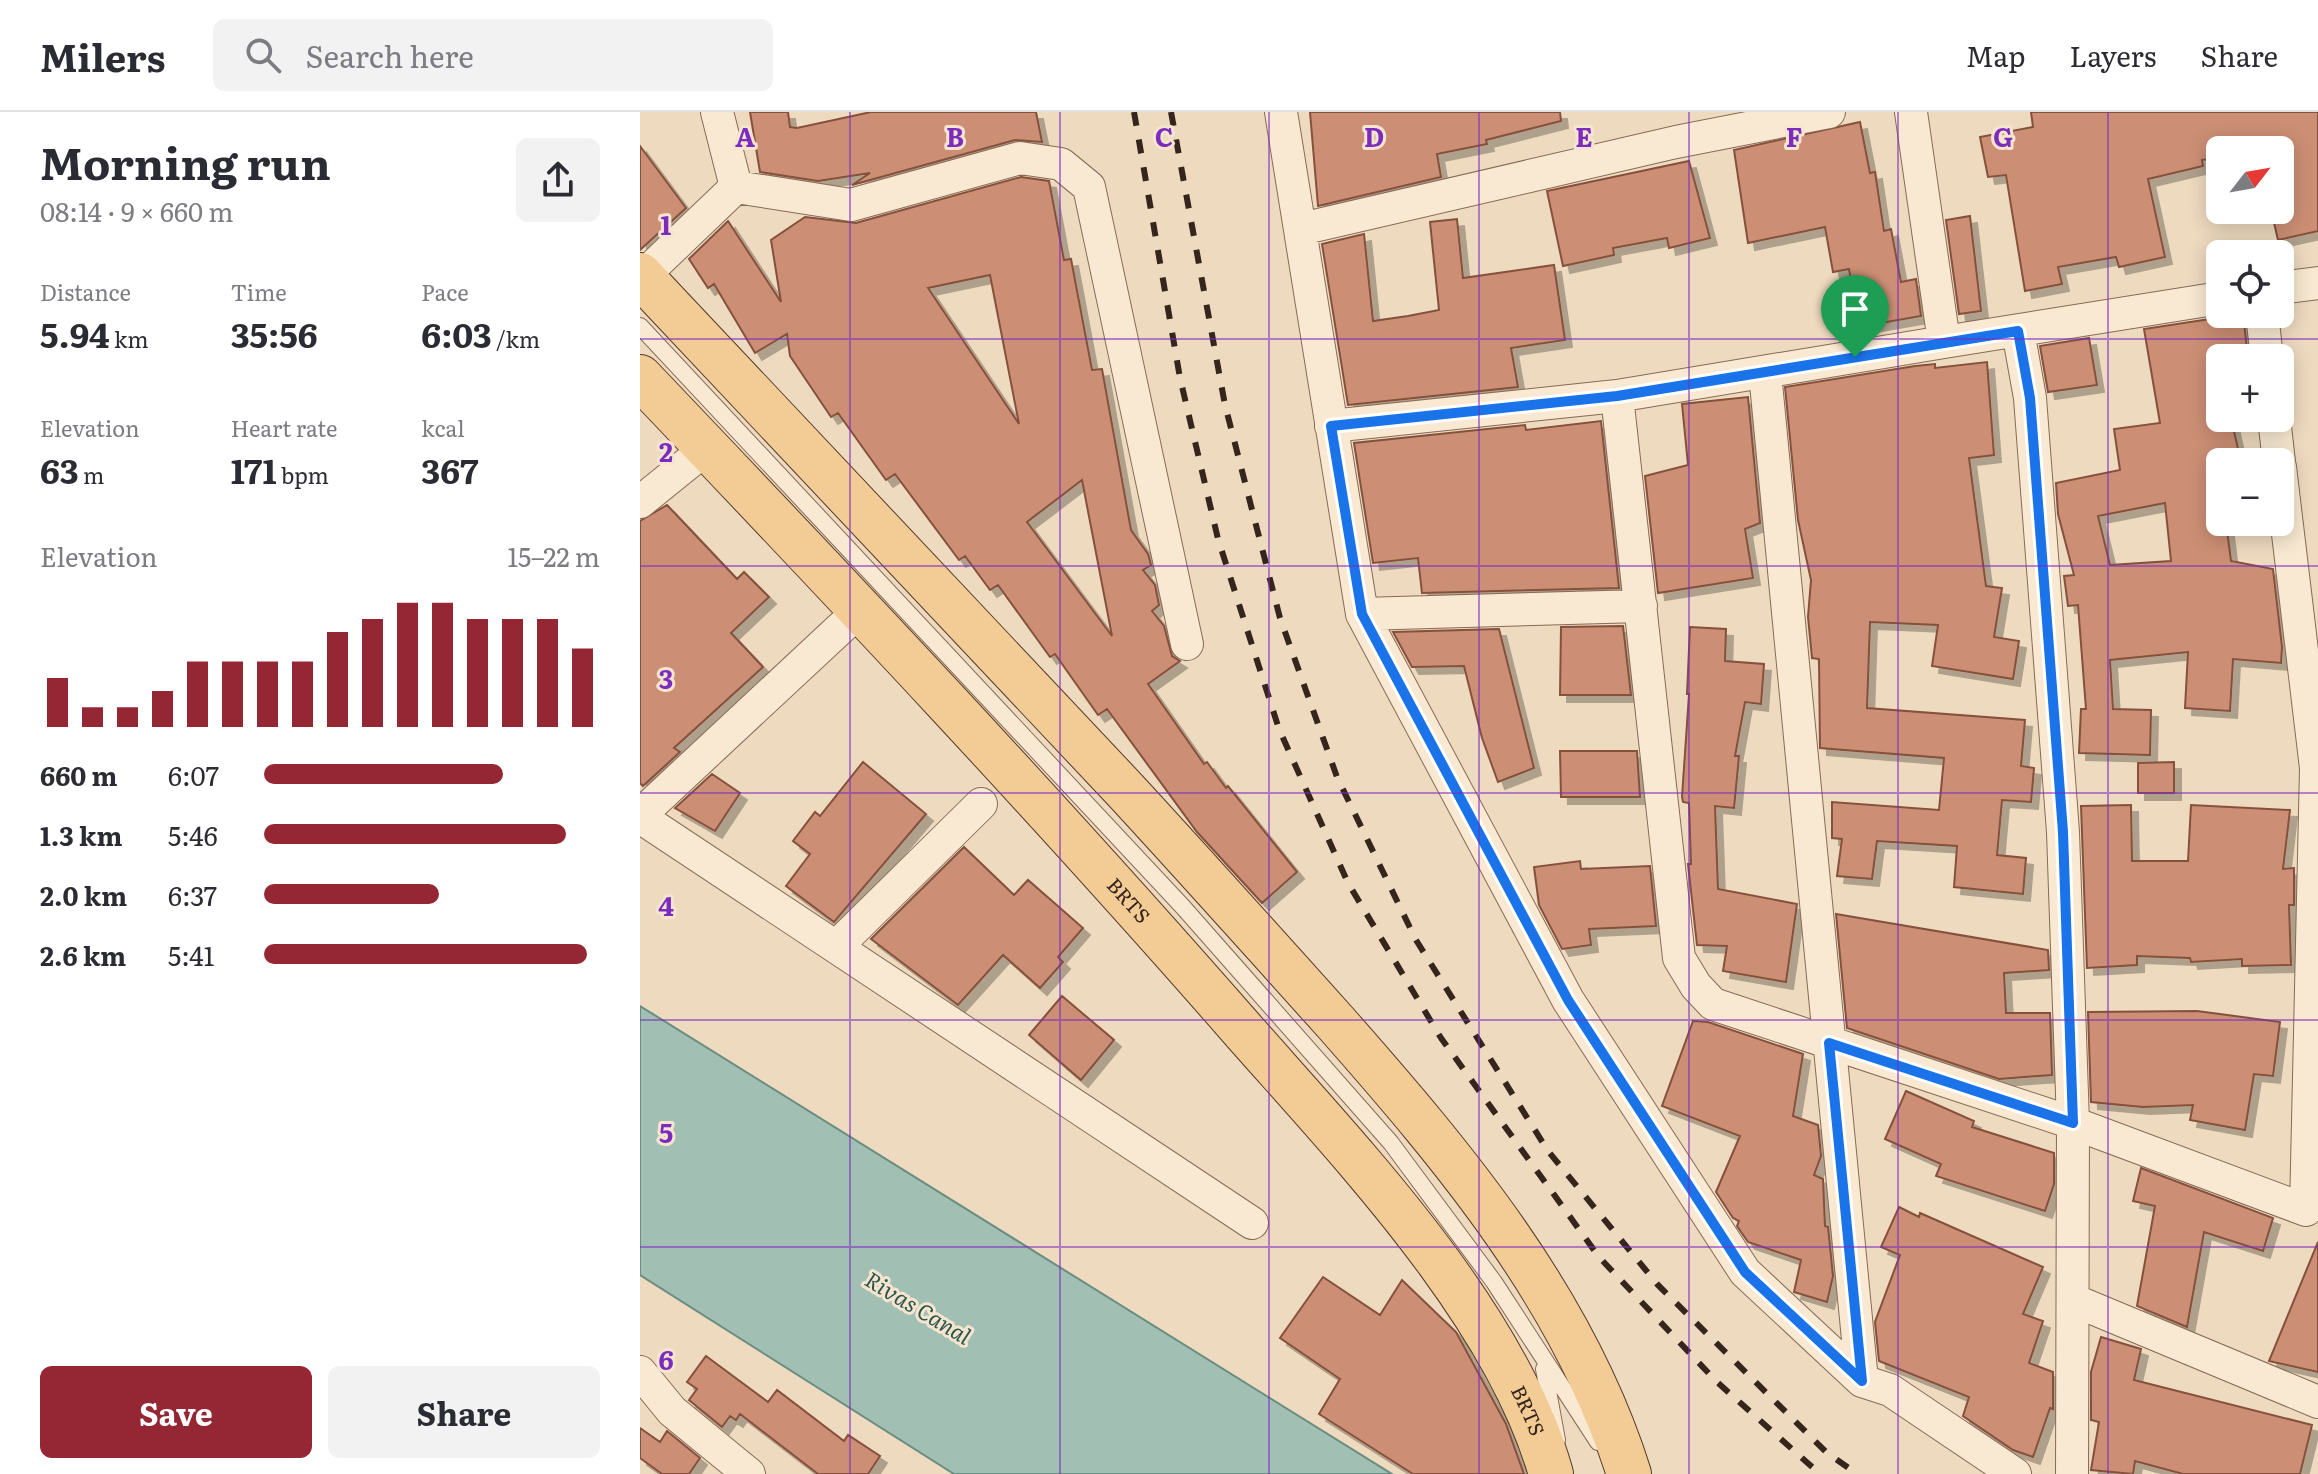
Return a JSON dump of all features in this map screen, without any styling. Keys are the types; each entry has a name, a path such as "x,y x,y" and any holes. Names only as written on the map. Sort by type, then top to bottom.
{"main road":[{"path":"641,276 1210,881 1348,1065 1474,1189 1573,1337 1599,1390 1629,1474"},
{"name":"BRTS","path":"640,377 1157,932 1371,1177 1464,1302 1510,1374 1539,1436 1551,1474"}],"street":[{"path":"717,112 736,187"},
{"path":"1281,112 1362,614 1568,1000 1745,1272 1862,1381 1890,1390 2015,1474"},
{"path":"1301,229 1672,127 1829,112"},
{"path":"1911,112 1944,342"},
{"path":"736,187 851,205 1020,158 1061,164 1089,187 1187,644"},
{"path":"641,276 736,187"},
{"path":"2294,286 2318,283"},
{"path":"1331,426 1617,396 2206,300"},
{"path":"2018,331 2030,398 2063,832 2073,1123 2072,1474"},
{"path":"1765,373 1862,1381"},
{"path":"1617,396 1679,958 1696,986 1713,1004 2073,1123 2312,1211 2316,768 2289,536"},
{"path":"640,502 707,448"},
{"path":"1362,614 1641,606"},
{"path":"860,610 640,816 1252,1223"},
{"path":"837,946 981,804"},
{"path":"2073,1300 2318,1402"},
{"path":"640,1372 672,1411 749,1474"}],"lane":[{"name":"BRTS","path":"640,326 1163,884 1348,1065 1575,1403 1615,1474"},
{"name":"BRTS","path":"1541,1355 1554,1416 1559,1474"}],"water":[{"name":"Rivas Canal","path":"640,1006 1392,1474 954,1474 640,1275"}],"building":[{"path":"750,112 788,112 790,127 797,128 871,112 1036,112 1042,142 1015,140 852,185 870,173 818,181 760,172"},
{"path":"1310,112 1560,112 1561,121 1486,140 1487,144 1437,154 1441,177 1318,206"},
{"path":"2031,112 2318,112 2318,231 2278,240 2274,224 2294,224 2294,136 2206,136 2203,166 2148,179 2165,257 2119,267 2116,257 2058,267 2062,284 2025,291 2006,175 1988,177 1980,137 2033,127"},
{"path":"1860,122 1870,173 1875,172 1884,231 1891,229 1901,282 1916,279 1921,316 1858,327 1849,269 1833,272 1825,227 1748,243 1734,150"},
{"path":"640,146 686,208 640,250"},
{"path":"1689,161 1710,238 1669,248 1667,238 1613,248 1614,255 1563,266 1547,191"},
{"path":"1021,177 1049,181 1064,260 1071,259 1092,370 1102,369 1131,530 1148,554 1151,565 1143,570 1155,585 1159,605 1152,611 1164,626 1172,656 1180,661 1148,684 1204,764 1207,762 1226,788 1228,786 1297,872 1262,903 1197,832 1107,709 1098,715 1055,654 1050,657 998,585 990,590 965,556 959,560 895,474 886,480 838,413 831,417 790,356 787,334 755,353 714,284 708,288 689,259 728,221 781,302 771,240 805,217 856,223","holes":["990,275 1019,424 928,288","1082,480 1112,636 1027,522"]},
{"path":"1970,216 1981,311 1959,314 1946,220"},
{"path":"1457,219 1463,278 1554,265 1565,340 1511,348 1518,387 1348,405 1322,244 1364,234 1373,321 1408,316 1439,310 1430,222"},
{"path":"2206,320 2206,328 2245,328 2246,344 2206,344 2206,432 2234,432 2238,448 2206,448 2206,536 2228,536 2231,561 2273,569 2281,663 2233,659 2230,711 2185,708 2188,652 2110,660 2113,709 2151,710 2150,755 2079,753 2081,709 2086,709 2078,605 2068,606 2064,576 2074,575 2058,514 2056,483 2120,470 2114,429 2160,423 2144,329","holes":["2165,503 2171,561 2110,565 2098,516"]},
{"path":"2089,338 2097,385 2048,392 2040,346"},
{"path":"1987,362 1994,455 1969,458 1986,586 2002,588 1994,637 2019,641 2013,679 1932,666 1938,625 1870,622 1867,708 2025,720 2021,766 2034,768 2031,802 2002,800 1997,855 2026,858 2023,894 1954,887 1957,846 1877,841 1872,879 1837,876 1842,839 1832,838 1832,802 1939,810 1944,758 1820,748 1819,659 1812,658 1808,617 1811,580 1798,520 1785,387 1915,366 1935,364 1935,368"},
{"path":"1748,397 1760,523 1745,529 1753,578 1658,593 1645,476 1688,465 1682,404"},
{"path":"1601,421 1619,588 1422,593 1418,558 1373,563 1354,443 1525,425 1526,430"},
{"path":"667,505 737,579 744,572 769,597 731,633 763,667 674,748 680,752 643,786 640,783 640,521"},
{"path":"1623,626 1631,695 1560,695 1561,627"},
{"path":"1690,627 1726,629 1725,661 1764,664 1761,704 1745,702 1735,756 1739,756 1734,808 1715,806 1718,889 1797,904 1786,982 1723,971 1727,946 1697,945 1688,864 1691,864 1689,803 1683,802 1682,797"},
{"path":"1499,629 1534,768 1498,782 1482,738 1464,666 1412,667 1393,632"},
{"path":"1560,751 1637,751 1640,797 1561,797"},
{"path":"863,762 926,814 834,922 786,886 810,854 793,841 815,812 820,816"},
{"path":"2174,762 2174,793 2138,793 2138,763"},
{"path":"712,774 740,793 715,831 675,808"},
{"path":"2131,805 2132,861 2188,861 2191,805 2290,810 2283,869 2294,868 2294,905 2289,905 2291,965 2242,966 2242,959 2191,962 2190,958 2137,956 2137,965 2087,968 2081,806"},
{"path":"964,847 1014,895 1028,880 1083,928 1058,957 1063,962 1040,988 1003,955 958,1005 871,939"},
{"path":"1580,861 1581,869 1650,866 1656,926 1589,929 1591,945 1562,949 1539,905 1534,867"},
{"path":"1836,914 2048,950 2049,970 2004,973 2006,1013 2050,1013 2052,1075 1999,1079 1847,1028"},
{"path":"1062,996 1114,1040 1081,1080 1029,1035"},
{"path":"2197,1011 2280,1022 2273,1076 2254,1074 2245,1130 2190,1120 2193,1105 2143,1107 2091,1102 2088,1012"},
{"path":"1693,1021 1708,1022 1803,1054 1793,1116 1818,1125 1821,1156 1814,1175 1823,1179 1825,1226 1828,1227 1833,1276 1827,1302 1794,1292 1801,1260 1748,1242 1737,1226 1739,1221 1733,1218 1716,1192 1740,1136 1662,1106"},
{"path":"1906,1091 1974,1121 1972,1127 2054,1153 2054,1184 2045,1211 1936,1176 1941,1164 1885,1139"},
{"path":"2141,1168 2273,1218 2263,1251 2204,1232 2187,1327 2137,1306 2155,1206 2133,1201"},
{"path":"1899,1207 1919,1217 1920,1213 2043,1267 2023,1314 2043,1321 2029,1363 2053,1372 2053,1409 2050,1408 2033,1457 2013,1450 1963,1416 1969,1397 1879,1361 1875,1322 1900,1255 1881,1247"},
{"path":"2318,1242 2318,1372 2269,1361"},
{"path":"1323,1277 1380,1315 1402,1280 1456,1332 1506,1424 1524,1474 1413,1474 1319,1414 1340,1379 1280,1338"},
{"path":"2101,1337 2141,1349 2134,1380 2312,1425 2300,1474 2183,1474 2135,1461 2133,1474 2091,1470 2099,1422 2091,1420 2091,1372"},
{"path":"706,1356 768,1402 777,1390 844,1441 848,1435 880,1456 868,1474 818,1474 740,1414 736,1420 730,1416 722,1427 689,1400 697,1389 687,1382"},
{"path":"640,1428 660,1442 667,1431 700,1458 689,1474 662,1474 640,1458"}],"railway":[{"path":"1134,112 1180,378 1218,539 1279,729 1348,883 1441,1038 1599,1257 1717,1382 1820,1474"},
{"path":"1171,112 1225,405 1280,618 1337,777 1416,940 1548,1151 1658,1285 1826,1452 1857,1474"}],"route":[{"path":"2018,331 2030,398 2063,832 2073,1123 1829,1043 1862,1381 1745,1272 1568,1000 1362,614 1331,426 1617,396 1855,357 2018,331"}]}
